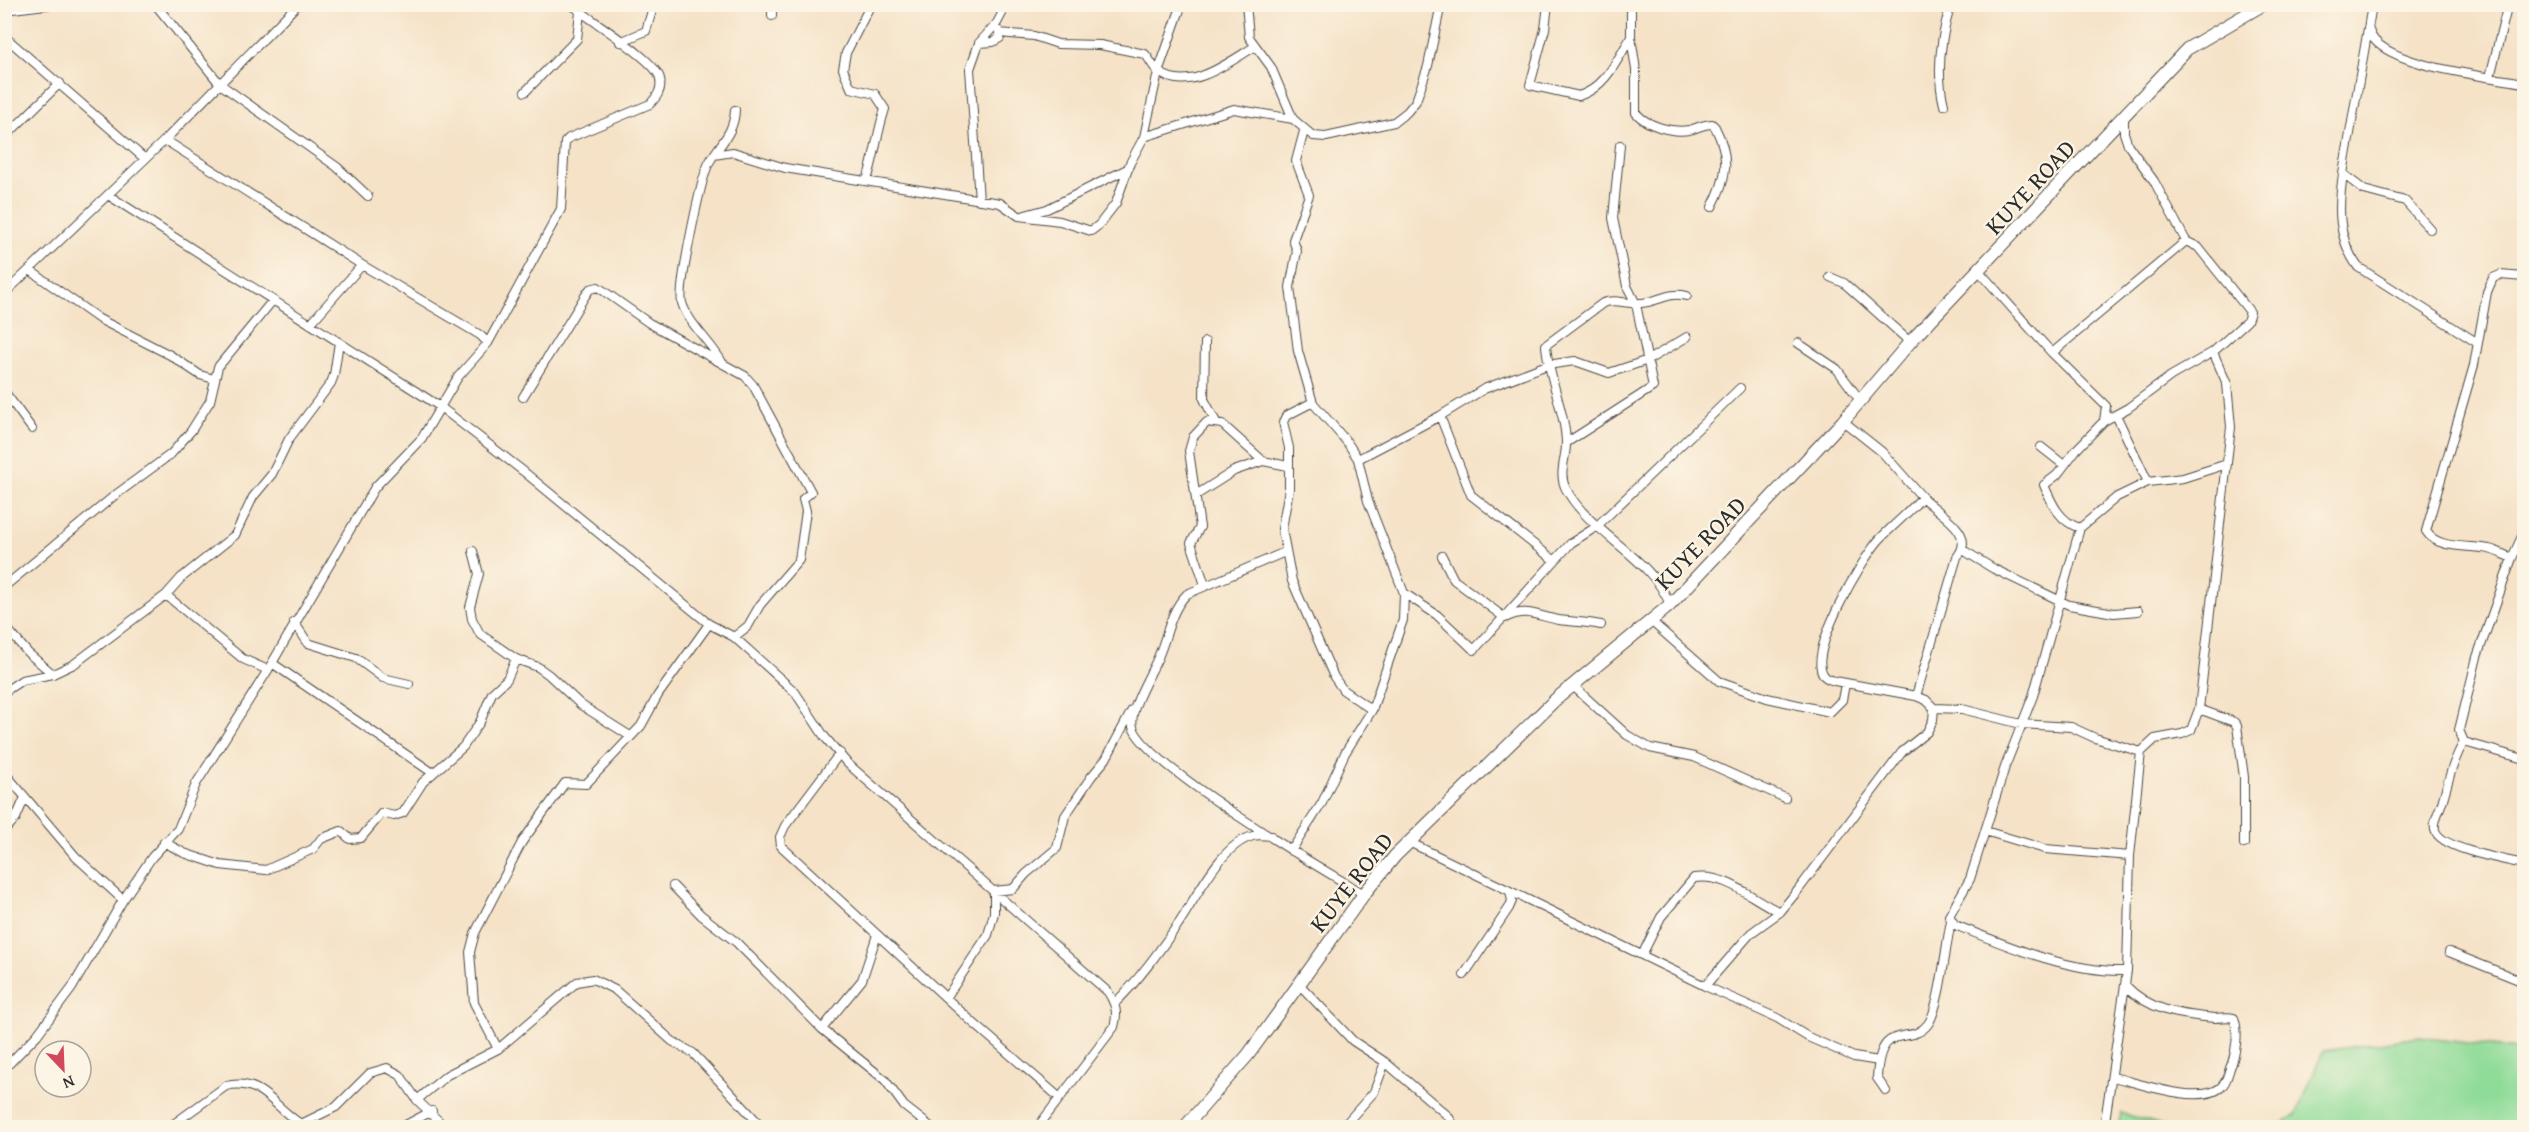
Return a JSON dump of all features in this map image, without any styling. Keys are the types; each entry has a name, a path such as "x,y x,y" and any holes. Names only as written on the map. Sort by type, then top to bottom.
{"street":[{"path":"4,10 54,4"},
{"path":"155,4 220,84 337,166 368,196"},
{"path":"4,294 31,271 165,140 298,4"},
{"path":"4,1069 37,1035 72,988 123,900 164,842 178,829 196,784 270,667 294,622 375,487 422,438 458,377 488,343 561,209 565,142 569,138 650,104 657,97 660,79 657,71 635,50 620,42 571,4"},
{"path":"620,42 646,31 654,4"},
{"path":"772,4 772,16"},
{"path":"867,180 876,154 877,132 885,109 875,94 852,88 843,69 846,53 871,4"},
{"path":"979,200 970,69 979,42 998,28 1007,4"},
{"path":"714,155 733,152 785,168 1000,203 1019,216 1060,221 1091,231 1099,225 1116,203 1144,137 1158,72 1182,4"},
{"path":"1246,4 1249,37 1254,47 1271,67 1293,119 1313,136 1342,135 1394,122 1407,112 1416,101 1428,66 1441,4"},
{"path":"1548,4 1545,29 1530,85 1579,96 1585,94 1609,76 1631,37"},
{"path":"1631,4 1631,37 1636,70 1636,113 1640,118 1652,124 1679,131 1712,124 1719,134 1726,167 1725,178 1712,207"},
{"path":"1944,105 1940,81 1943,30 1951,4"},
{"name":"KUYE ROAD","path":"1184,1128 1248,1055 1364,894 1409,842 1503,748 1572,685 1670,605 1843,421 1910,342 2187,49 2264,4"},
{"path":"2490,77 2508,4"},
{"path":"2371,8 2368,32 2389,51 2426,64 2524,83"},
{"path":"2371,8 2338,210 2348,253 2358,267 2476,342"},
{"path":"525,92 577,39 580,12"},
{"path":"998,28 1035,36 1058,44 1100,45 1145,54 1158,72 1175,78 1194,78 1216,70 1254,47"},
{"path":"635,50 637,35"},
{"path":"4,36 145,159"},
{"path":"4,138 60,83"},
{"path":"724,364 714,346 688,314 682,303 681,290 685,258 708,165 729,135 734,123 735,110"},
{"path":"1144,137 1234,110 1293,119"},
{"path":"2080,528 2069,525 2062,518 2044,485 2104,421 2171,376 2213,352 2247,321 2250,312 2198,247 2186,241 2154,181 2128,145 2124,133 2124,117"},
{"path":"1291,851 1322,803 1345,753 1372,710 1403,620 1404,593 1365,491 1358,459 1313,402 1298,351 1290,287 1298,251 1293,240 1308,195 1296,161 1304,130"},
{"path":"165,140 362,265 480,335 488,343"},
{"path":"1566,443 1653,387 1636,304 1627,286 1613,218 1620,146"},
{"path":"1019,216 1047,209 1129,168"},
{"path":"2343,174 2364,190 2404,201 2430,229"},
{"path":"108,195 439,406 523,471 709,624 734,637 795,692 824,736 847,763 1108,992 1115,1003 1117,1016 1108,1038 1037,1128"},
{"path":"2052,353 2186,241"},
{"path":"310,324 362,265"},
{"path":"31,271 99,319 170,355 200,375 214,380"},
{"path":"1979,271 2052,353 2106,406 2104,421"},
{"path":"2512,558 2491,549 2440,542 2429,536 2426,531 2474,365 2476,342 2485,312 2487,292 2493,278 2500,275 2524,278"},
{"path":"1830,277 1844,283 1910,342"},
{"path":"523,397 585,296 590,289 598,287 649,323 745,376 753,384 811,492 803,499 806,511 799,560 760,605 748,626 734,637"},
{"path":"1670,605 1654,579 1596,527 1566,489 1562,473 1566,443 1547,365 1546,345 1603,303 1611,300 1636,304 1677,293 1687,296"},
{"path":"4,587 114,496 171,454 191,431 210,402 218,367 273,300"},
{"path":"1358,459 1440,416 1484,389 1547,365 1575,361 1609,373 1648,360 1687,337"},
{"path":"4,693 22,680 53,674 74,664 166,595 181,578 235,535 254,497 272,474 289,440 331,382 339,342"},
{"path":"1205,342 1204,399 1216,422"},
{"path":"1798,343 1837,369 1860,400"},
{"path":"2104,1128 2127,970 2130,856 2141,752 2155,739 2191,730 2199,709 2231,427 2227,384 2213,352"},
{"path":"1404,593 1437,615 1473,650 1505,618 1571,543 1596,527 1740,388"},
{"path":"4,391 32,429"},
{"path":"1313,402 1286,416 1283,422 1289,448 1289,489 1282,529 1285,552 1292,581 1334,677 1343,690 1372,710"},
{"path":"2116,414 2148,482"},
{"path":"1440,416 1470,495 1555,561"},
{"path":"1843,421 1882,452 1922,497 1938,509 1964,537 1963,550 1957,557 1916,696"},
{"path":"1205,585 1191,543 1200,527 1189,451 1193,437 1201,426 1208,422 1222,424 1263,462"},
{"path":"2041,447 2064,465"},
{"path":"1196,495 1234,471 1263,462 1288,466"},
{"path":"1886,1091 1877,1078 1879,1061 1886,1043 1898,1035 1918,1031 1927,1025 1934,1011 1951,921 1949,916 1970,879 2021,724 2040,675 2080,528 2117,497 2148,482 2182,478 2227,464"},
{"path":"1922,497 1872,549 1838,604 1826,639 1821,671 1830,680 1845,684 1865,685 1916,696 1926,700 1934,708 1962,709 2021,724 2071,727 2095,738 2141,752"},
{"path":"2464,742 2459,730 2475,668 2512,558 2524,532"},
{"path":"1963,550 1994,569 2069,604 2100,611 2138,611"},
{"path":"473,551 479,574 471,600 472,619 486,640 516,659 538,667 581,705 630,736"},
{"path":"994,891 1012,889 1056,848 1065,816 1106,759 1133,709 1160,654 1178,603 1187,594 1205,585 1285,552"},
{"path":"1442,556 1454,580 1505,618"},
{"path":"166,595 243,659 270,667 433,773"},
{"path":"1505,618 1516,612 1529,611 1556,620 1601,625"},
{"path":"294,622 308,643 357,658 383,678 409,684"},
{"path":"1652,622 1708,673 1745,691 1830,712 1842,700 1845,684"},
{"path":"498,1049 474,1003 470,952 475,933 522,842 565,783 586,784 641,726 658,695 709,624"},
{"path":"4,625 28,653 53,674"},
{"path":"164,842 184,853 220,864 266,870 313,849 321,839 341,831 350,839 361,838 382,813 394,816 403,813 412,795 463,747 480,722 492,693 507,679 516,659"},
{"path":"1572,685 1627,735 1650,748 1694,757 1785,798"},
{"path":"1705,987 1751,933 1780,912 1902,752 1927,732 1933,720 1934,708"},
{"path":"1133,709 1132,725 1148,749 1227,808 1272,836 1291,851 1364,894"},
{"path":"2199,709 2234,722 2237,726 2244,777 2244,844"},
{"path":"2464,742 2524,759"},
{"path":"2464,742 2455,757 2434,828 2442,839 2472,852 2524,864"},
{"path":"840,753 785,826 780,837 782,846 946,998 1060,1098"},
{"path":"4,772 76,857 123,900"},
{"path":"4,831 16,818 25,797"},
{"path":"1985,831 2045,849 2130,856"},
{"path":"1115,1003 1177,925 1197,896 1205,878 1243,841 1254,835 1272,836"},
{"path":"1409,842 1705,987 1777,1018 1829,1047 1854,1057 1879,1061"},
{"path":"1642,955 1661,917 1694,878 1708,876 1728,883 1780,912"},
{"path":"673,885 700,915 736,942 822,1029 871,1066 885,1080 904,1106 932,1128"},
{"path":"946,998 982,945 993,924 994,891"},
{"path":"1464,975 1509,908 1512,901 1510,891"},
{"path":"1951,921 1996,942 2094,971 2127,970"},
{"path":"822,1029 862,980 877,935"},
{"path":"2449,952 2524,982"},
{"path":"417,1100 447,1075 498,1049 577,982 593,979 615,990 672,1041 693,1053 763,1128"},
{"path":"1299,984 1353,1041 1385,1062 1448,1116 1455,1128"},
{"path":"2113,1077 2199,1096 2220,1088 2225,1082 2236,1054 2234,1018 2218,1018 2156,1008 2136,996 2125,985"},
{"path":"1342,1128 1374,1092 1385,1062"},
{"path":"168,1128 226,1086 233,1084 261,1089 301,1124 336,1107 370,1073 387,1068 400,1075 417,1100 432,1111 446,1128"},
{"path":"400,1128 432,1111"}],"green space":[{"path":"2419,1037 2524,1050 2524,1127 2278,1127 2296,1115 2323,1051"},
{"path":"2121,1113 2168,1127 2118,1127"}]}
